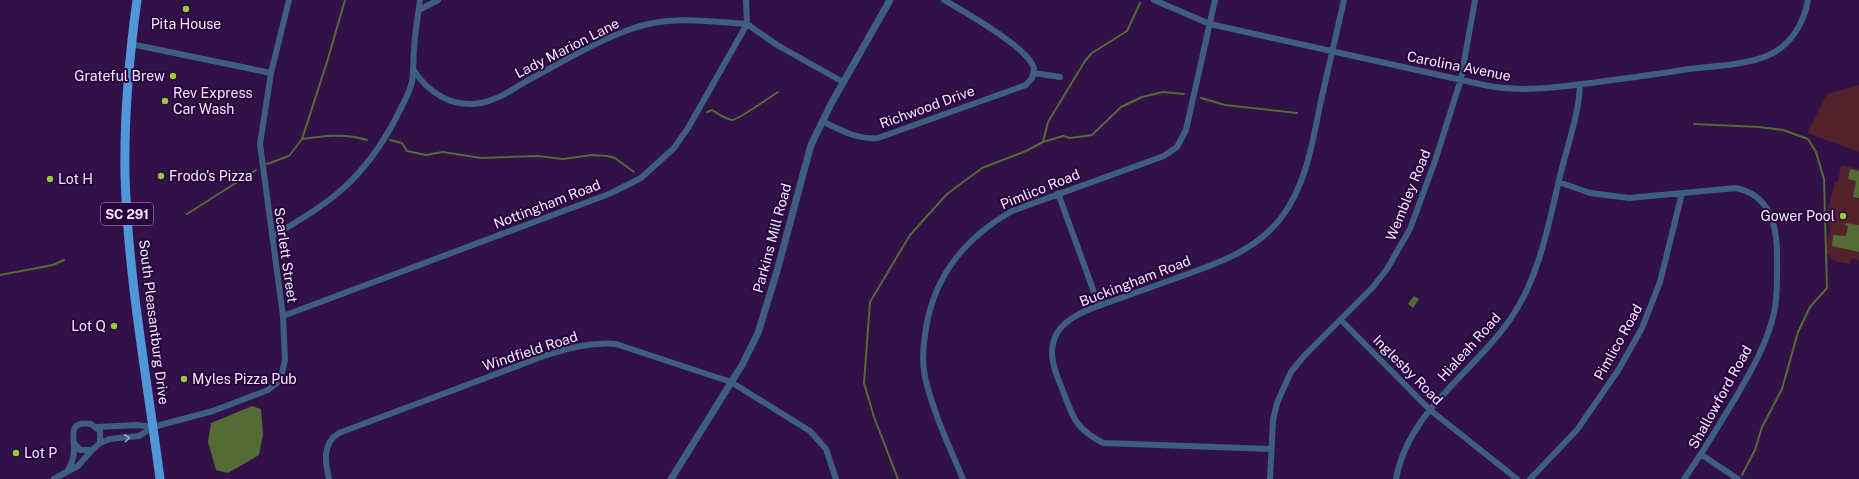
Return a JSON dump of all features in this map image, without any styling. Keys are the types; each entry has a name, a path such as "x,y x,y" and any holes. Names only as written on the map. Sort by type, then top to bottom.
{"main road":[{"name":"South Pleasantburg Drive","path":"137,0 131,44 125,141 125,176 128,232 160,479"}],"street":[{"name":"Scarlett Street","path":"153,427 213,411 260,394 274,386 281,377 285,360 282,316 260,144 271,72 289,0"},
{"path":"272,236 322,206 338,194 364,169 391,127 410,88 420,0"},
{"path":"419,10 438,0"},
{"path":"746,0 747,24 777,44 843,82"},
{"name":"Parkins Mill Road","path":"671,479 742,365 758,333 764,317 811,145 843,82 890,0"},
{"path":"944,0 1005,39 1028,56 1033,64 1034,72 1060,77"},
{"name":"Carolina Avenue","path":"1154,0 1210,24 1497,88 1520,90 1580,85 1743,62 1769,55 1784,45 1797,29 1804,18 1808,0"},
{"name":"Pimlico Road","path":"963,479 943,430 925,376 924,342 934,294 946,272 959,254 990,224 1012,211 1058,193 1164,156 1177,147 1186,130 1215,0"},
{"name":"Buckingham Road","path":"1271,449 1103,443 1076,424 1055,371 1052,352 1057,333 1072,318 1099,306 1220,262 1247,249 1270,230 1281,218 1301,183 1307,166 1344,0"},
{"name":"Wembley Road","path":"1270,479 1271,449 1277,403 1284,384 1291,372 1304,356 1373,287 1387,269 1405,238 1435,162 1461,79 1475,0"},
{"name":"Lady Marion Lane","path":"413,69 426,86 447,100 464,104 483,103 502,95 630,29 654,22 688,19 747,24"},
{"name":"Nottingham Road","path":"282,316 609,194 641,178 674,148 688,128 747,24"},
{"path":"131,44 271,72"},
{"name":"Richwood Drive","path":"822,121 856,137 867,139 878,138 1026,85 1034,72"},
{"name":"Hialeah Road","path":"1396,479 1404,451 1415,429 1429,409 1484,353 1516,310 1535,273 1572,128 1580,94 1580,85"},
{"name":"Shallowford Road","path":"1559,182 1590,193 1613,197 1640,198 1730,187 1748,191 1763,203 1773,219 1776,234 1776,298 1772,320 1750,372 1702,455 1684,479"},
{"path":"1058,193 1099,306"},
{"name":"Pimlico Road","path":"1530,479 1577,430 1610,384 1642,328 1660,282 1682,193"},
{"name":"Inglesby Road","path":"1340,320 1429,409 1517,479"},
{"name":"Windfield Road","path":"329,479 326,462 329,440 339,433 562,350 592,344 616,344 731,382 814,434 826,450 836,479"},
{"path":"66,472 73,460 73,434 80,424 91,424 97,427 137,425 153,427"},
{"path":"97,427 101,435 100,443"},
{"path":"54,479 78,466 100,443 110,439 139,436 153,427"},
{"path":"74,444 80,450 92,450"},
{"path":"1702,455 1738,479"}],"shaded area":[{"path":"1859,85 1859,152 1807,133 1827,94"},
{"name":"Gower Pool","path":"1841,165 1859,169 1859,260 1851,258 1850,264 1834,261 1826,252 1830,227 1827,222 1827,211 1835,182 1838,182"},
{"path":"1850,169 1859,171 1859,198 1853,197 1856,181 1848,179"},
{"path":"1846,223 1859,225 1859,252 1832,246 1833,235 1846,236 1848,226 1845,225"},
{"path":"1414,296 1419,299 1413,308 1408,304"},
{"path":"252,406 261,409 263,435 259,455 228,473 216,470 208,442 211,423"}],"waterway":[{"path":"267,164 289,156 302,139 345,0"},
{"path":"1043,142 1048,122 1085,61 1092,53 1127,31 1140,3"},
{"path":"707,112 712,110 732,120 778,92"},
{"path":"898,479 874,417 864,383 870,302 910,235 947,194 982,168 1026,151 1043,142 1063,136 1070,138 1092,135 1121,107 1142,97 1163,92 1184,94"},
{"path":"1201,98 1225,105 1297,113"},
{"path":"1694,124 1759,127 1783,130 1808,139 1816,152 1824,179 1827,288 1810,307 1798,332 1782,389 1762,427 1755,450 1742,475"},
{"path":"302,139 326,136 351,136 367,140"},
{"path":"390,140 402,143 407,151 426,155 443,152 481,158 538,156 563,159 592,155 607,156 615,158 634,172"},
{"path":"187,214 256,170"},
{"path":"0,275 53,265 64,260"}],"place":[{"name":"Pita House","path":"186,9"},
{"name":"Grateful Brew","path":"173,76"},
{"name":"Rev Express Car Wash","path":"165,101"},
{"name":"Frodo's Pizza","path":"161,176"},
{"name":"Lot H","path":"50,179"},
{"name":"Gower Pool","path":"1843,216"},
{"name":"Lot Q","path":"114,326"},
{"name":"Myles Pizza Pub","path":"184,379"},
{"name":"Lot P","path":"16,453"}]}
